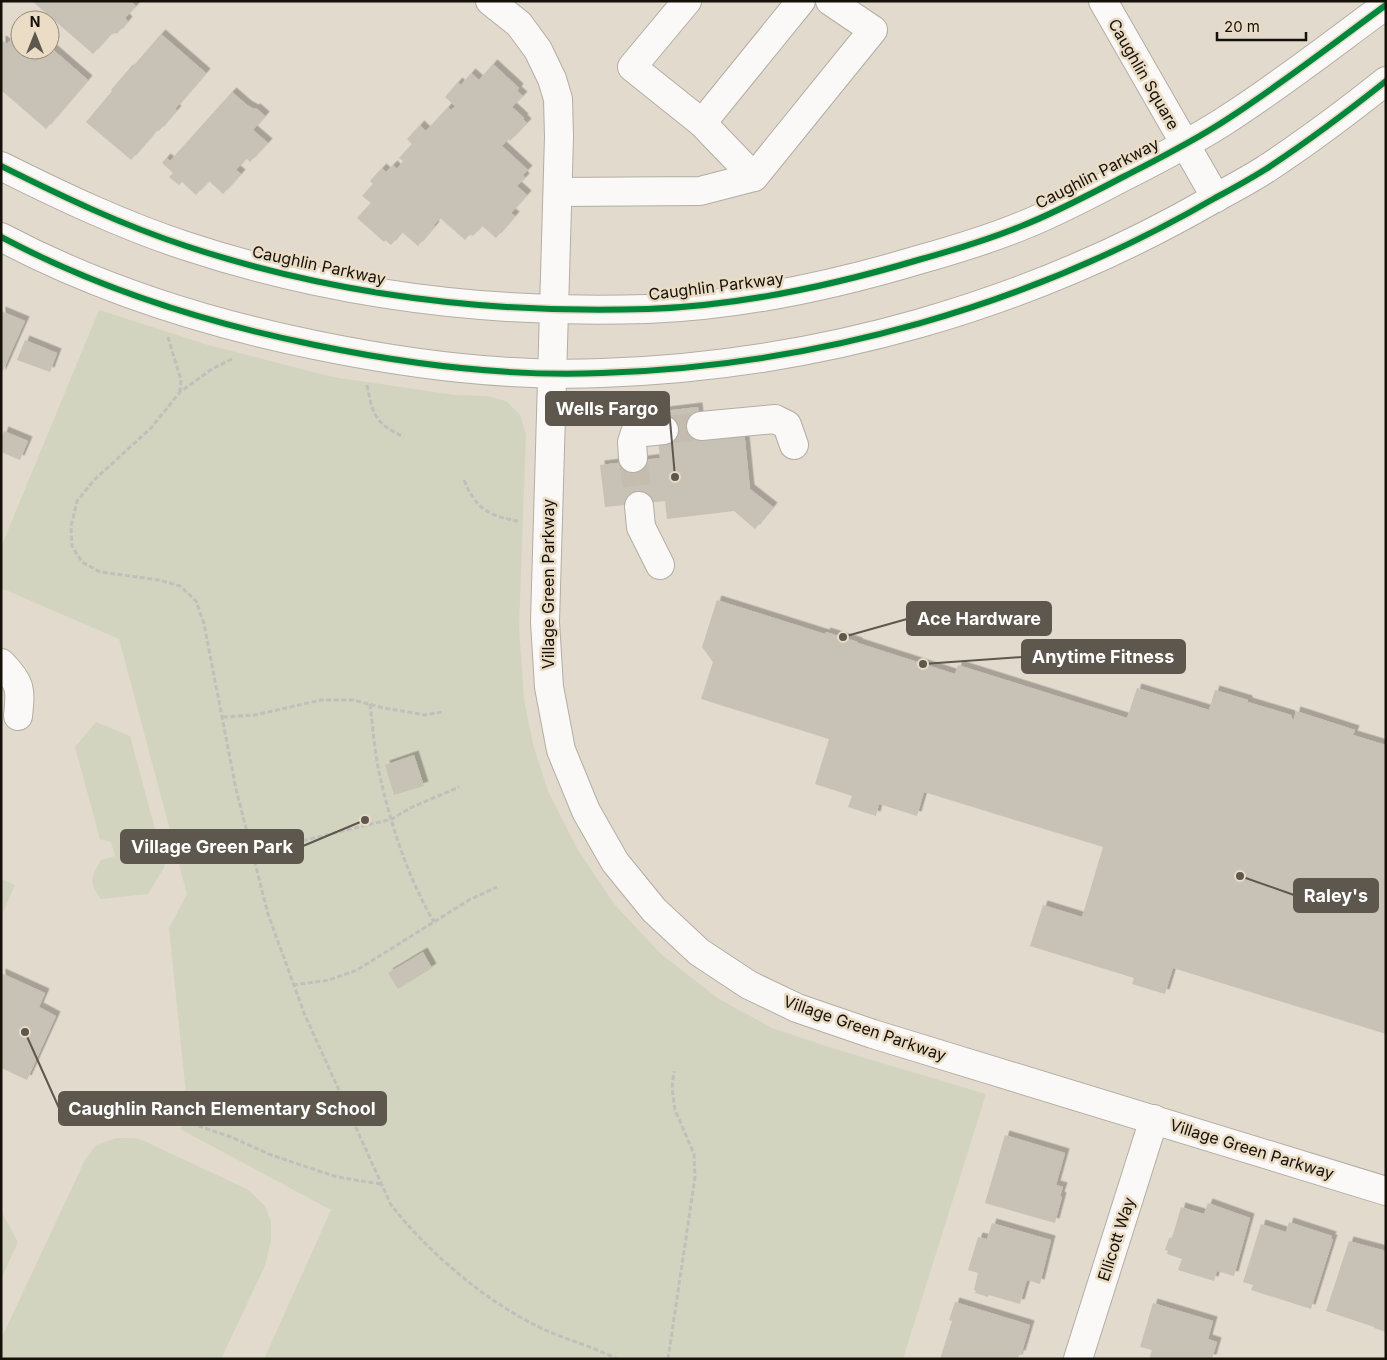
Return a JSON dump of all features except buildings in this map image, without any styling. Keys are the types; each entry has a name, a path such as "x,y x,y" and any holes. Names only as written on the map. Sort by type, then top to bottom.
{"street":[{"name":"Village Green Parkway","path":"490,1 519,24 538,50 552,79 558,100 558,192 545,622 549,687 561,750 586,811 621,869 654,910 699,952 749,985 797,1008 873,1034 1386,1191"},
{"path":"687,1 632,67 702,122 754,177"},
{"path":"702,122 801,1"},
{"path":"558,192 700,191 754,177 873,30 830,1"},
{"name":"Caughlin Square","path":"1103,1 1216,198"},
{"name":"Caughlin Parkway","path":"1,166 82,206 184,246 284,275 391,295 482,306 554,309 650,309 722,302 800,290 880,271 952,250 1024,225 1094,192 1226,120 1277,86 1386,5"},
{"path":"1,237 81,274 194,316 264,335 348,352 500,372 601,373 703,366 778,357 874,337 961,311 1030,287 1112,253 1180,219 1265,169 1386,82"},
{"path":"701,426 775,419 787,426 794,445"},
{"path":"633,458 632,442 635,433 664,430"},
{"path":"639,506 641,527 660,565"},
{"path":"1,663 15,677 20,694 18,716"},
{"name":"Ellicott Way","path":"1078,1359 1154,1119"}],"path":[{"path":"168,336 181,380 180,392"},
{"path":"232,359 212,368 180,392 151,428 94,480 77,501 70,526 72,546 82,562 100,572 159,580 180,586 196,601 204,624 236,789 268,914 304,1013 391,1205 410,1230 452,1270 498,1303 542,1328 617,1359"},
{"path":"366,385 372,409 381,422 392,431 404,437"},
{"path":"464,480 470,496 483,509 500,518 518,521"},
{"path":"223,717 255,715 320,700 353,700 425,715 442,712"},
{"path":"370,704 381,780 392,819 419,897 434,922"},
{"path":"252,853 392,819 410,808 459,787"},
{"path":"293,985 329,980 357,970 468,900 497,887"},
{"path":"668,1359 695,1177 694,1154 675,1110 672,1088 674,1071"},
{"path":"184,1121 231,1137 271,1155 337,1177 381,1184"}],"green space":[{"path":"99,310 205,344 333,377 455,395 487,396 506,401 520,415 526,434 519,627 524,700 533,744 548,791 578,850 615,905 661,954 719,999 772,1028 835,1049 986,1094 903,1359 264,1359 331,1210 180,1129 188,1114 169,928 187,894 119,639 1,588 1,547"},
{"path":"96,722 130,736 165,866 148,894 101,899 94,888 93,876 101,860 115,856 111,842 100,839 75,747"},
{"path":"1,879 15,885 1,917"},
{"path":"117,1138 135,1138 144,1141 249,1190 265,1206 271,1221 271,1241 265,1266 221,1359 1,1359 1,1339 85,1160 96,1145"},
{"path":"1,1211 18,1242 1,1279"}],"tunnel":[{"path":"664,430 701,426"},
{"path":"633,458 639,506"}],"cycle path":[{"path":"1,166 92,209 162,238 242,263 356,289 414,298 531,308 589,310 648,309 716,304 784,293 853,278 972,244 1037,220 1075,202 1216,126 1289,77 1386,5"},
{"path":"1,237 76,273 154,302 234,326 350,352 458,368 530,373 602,373 682,368 762,358 841,343 919,323 996,299 1071,270 1144,236 1260,173 1312,137 1386,81"}],"place":[{"name":"Wells Fargo","path":"675,477"},
{"name":"Ace Hardware","path":"843,637"},
{"name":"Anytime Fitness","path":"923,664"},
{"name":"Village Green Park","path":"365,820"},
{"name":"Raley's","path":"1240,876"},
{"name":"Caughlin Ranch Elementary School","path":"25,1032"}]}
